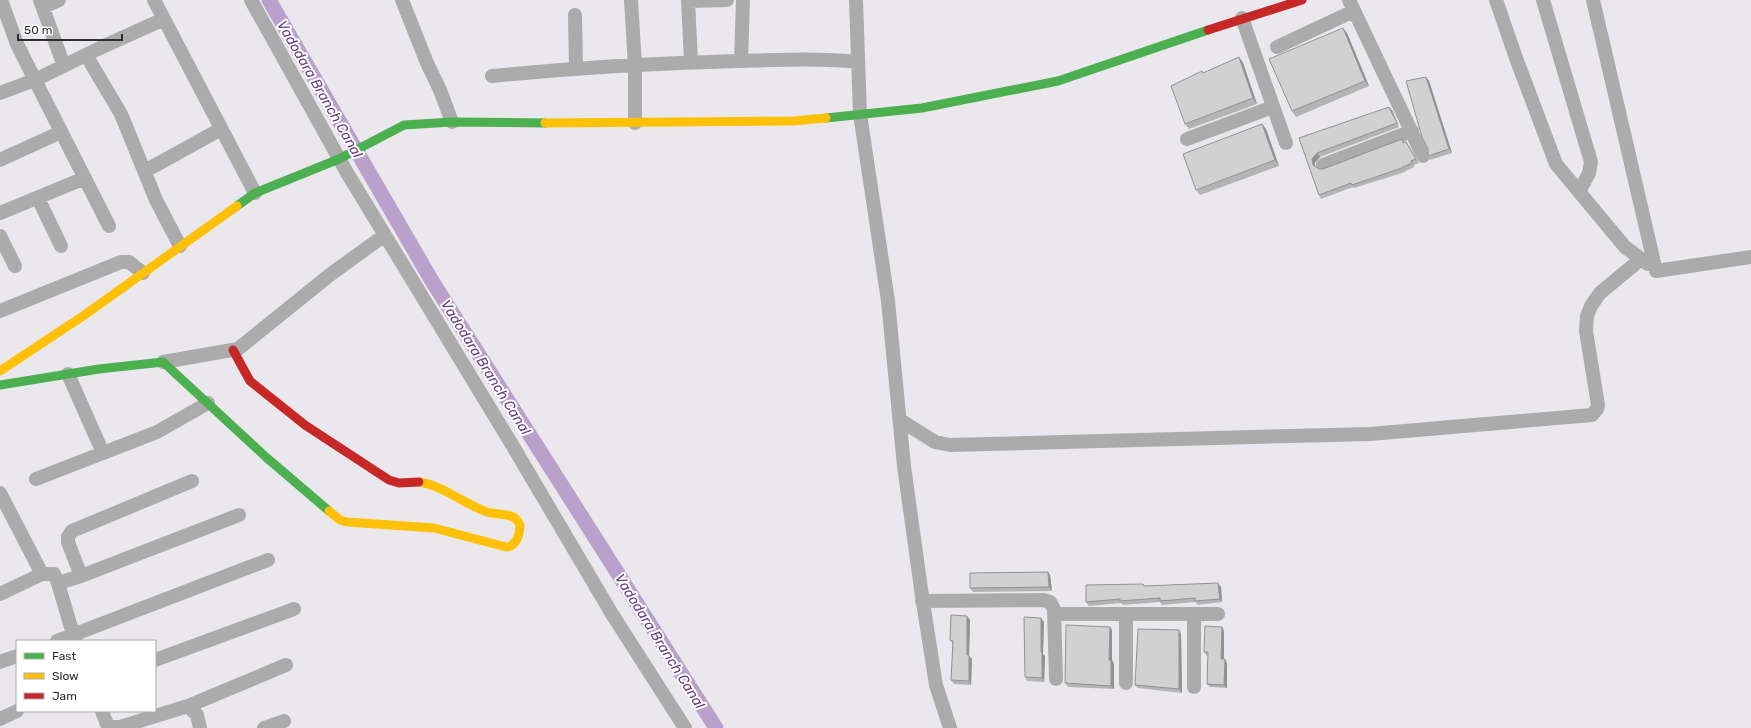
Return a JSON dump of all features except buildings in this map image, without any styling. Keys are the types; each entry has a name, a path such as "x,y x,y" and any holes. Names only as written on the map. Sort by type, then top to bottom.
{"street":[{"path":"0,0 5,28 17,44 109,226"},
{"path":"59,0 41,4 64,66"},
{"path":"154,0 255,193"},
{"path":"251,0 385,235 511,443 612,614 685,728"},
{"path":"402,0 452,122"},
{"path":"631,0 635,64 635,123"},
{"path":"690,62 688,0 726,0"},
{"path":"741,61 743,0"},
{"path":"856,0 860,114 888,301 900,420 922,601 936,685 950,728"},
{"path":"0,371 83,316 255,193 342,158 404,125 452,122 635,123 793,121 922,108 1058,81 1242,18 1302,0"},
{"path":"1496,0 1556,164 1625,248 1656,271 1751,257"},
{"path":"1543,0 1591,162 1589,173 1579,192"},
{"path":"1593,0 1656,271"},
{"path":"1277,47 1352,6 1423,156"},
{"path":"575,15 576,68"},
{"path":"1242,18 1286,143"},
{"path":"0,93 35,80 164,19"},
{"path":"86,55 121,114 156,200 180,246"},
{"path":"492,76 635,64 826,59 858,62"},
{"path":"1187,139 1273,107"},
{"path":"145,171 221,128"},
{"path":"1323,165 1412,131"},
{"path":"0,160 61,132"},
{"path":"0,213 85,178"},
{"path":"38,198 61,246"},
{"path":"0,385 68,374 164,362 238,349 330,274 385,235"},
{"path":"0,236 15,266"},
{"path":"900,420 935,442 950,445 1370,434 1592,414 1597,409 1598,405 1586,331 1587,316 1591,306 1600,293 1640,259"},
{"path":"0,311 121,262 129,262 143,273"},
{"path":"164,362 267,458 340,520 354,524 368,525 389,524 427,526 491,542 504,547 509,547 514,543 518,537 521,526 518,520 508,514 488,512 425,483 398,484 389,480 305,425 250,381 233,350"},
{"path":"68,374 103,453"},
{"path":"36,479 157,432 208,403"},
{"path":"81,576 68,542 68,537 72,530 192,481"},
{"path":"0,493 42,574"},
{"path":"58,583 81,576 239,515"},
{"path":"63,640 74,638 268,560"},
{"path":"0,594 42,574 54,574 74,638"},
{"path":"922,601 1043,600 1050,602 1054,609 1056,679"},
{"path":"156,660 294,608"},
{"path":"1054,614 1218,614"},
{"path":"1126,614 1126,683"},
{"path":"1194,614 1194,687"},
{"path":"0,662 16,656"},
{"path":"102,712 107,727 120,727 188,706 286,665"},
{"path":"188,706 197,716 200,728"},
{"path":"0,719 16,711"},
{"path":"264,728 284,720"}],"waterway":[{"name":"Vadodara Branch Canal","path":"269,0 432,281 716,728"}],"traffic: fast":[{"path":"826,118 922,108 1058,81 1208,30"},
{"path":"237,206 255,193 339,159 404,125 452,122 545,123"},
{"path":"0,385 99,369 163,362 267,458 329,511"}],"traffic: slow":[{"path":"545,123 793,121 826,118"},
{"path":"0,371 83,316 237,206"},
{"path":"329,511 340,520 347,522 434,528 506,547 512,545 517,539 520,525 514,518 478,509 437,487 419,482"}],"traffic: jam":[{"path":"1208,30 1302,0"},
{"path":"233,350 250,381 305,425 389,480 399,483 419,482"}]}
